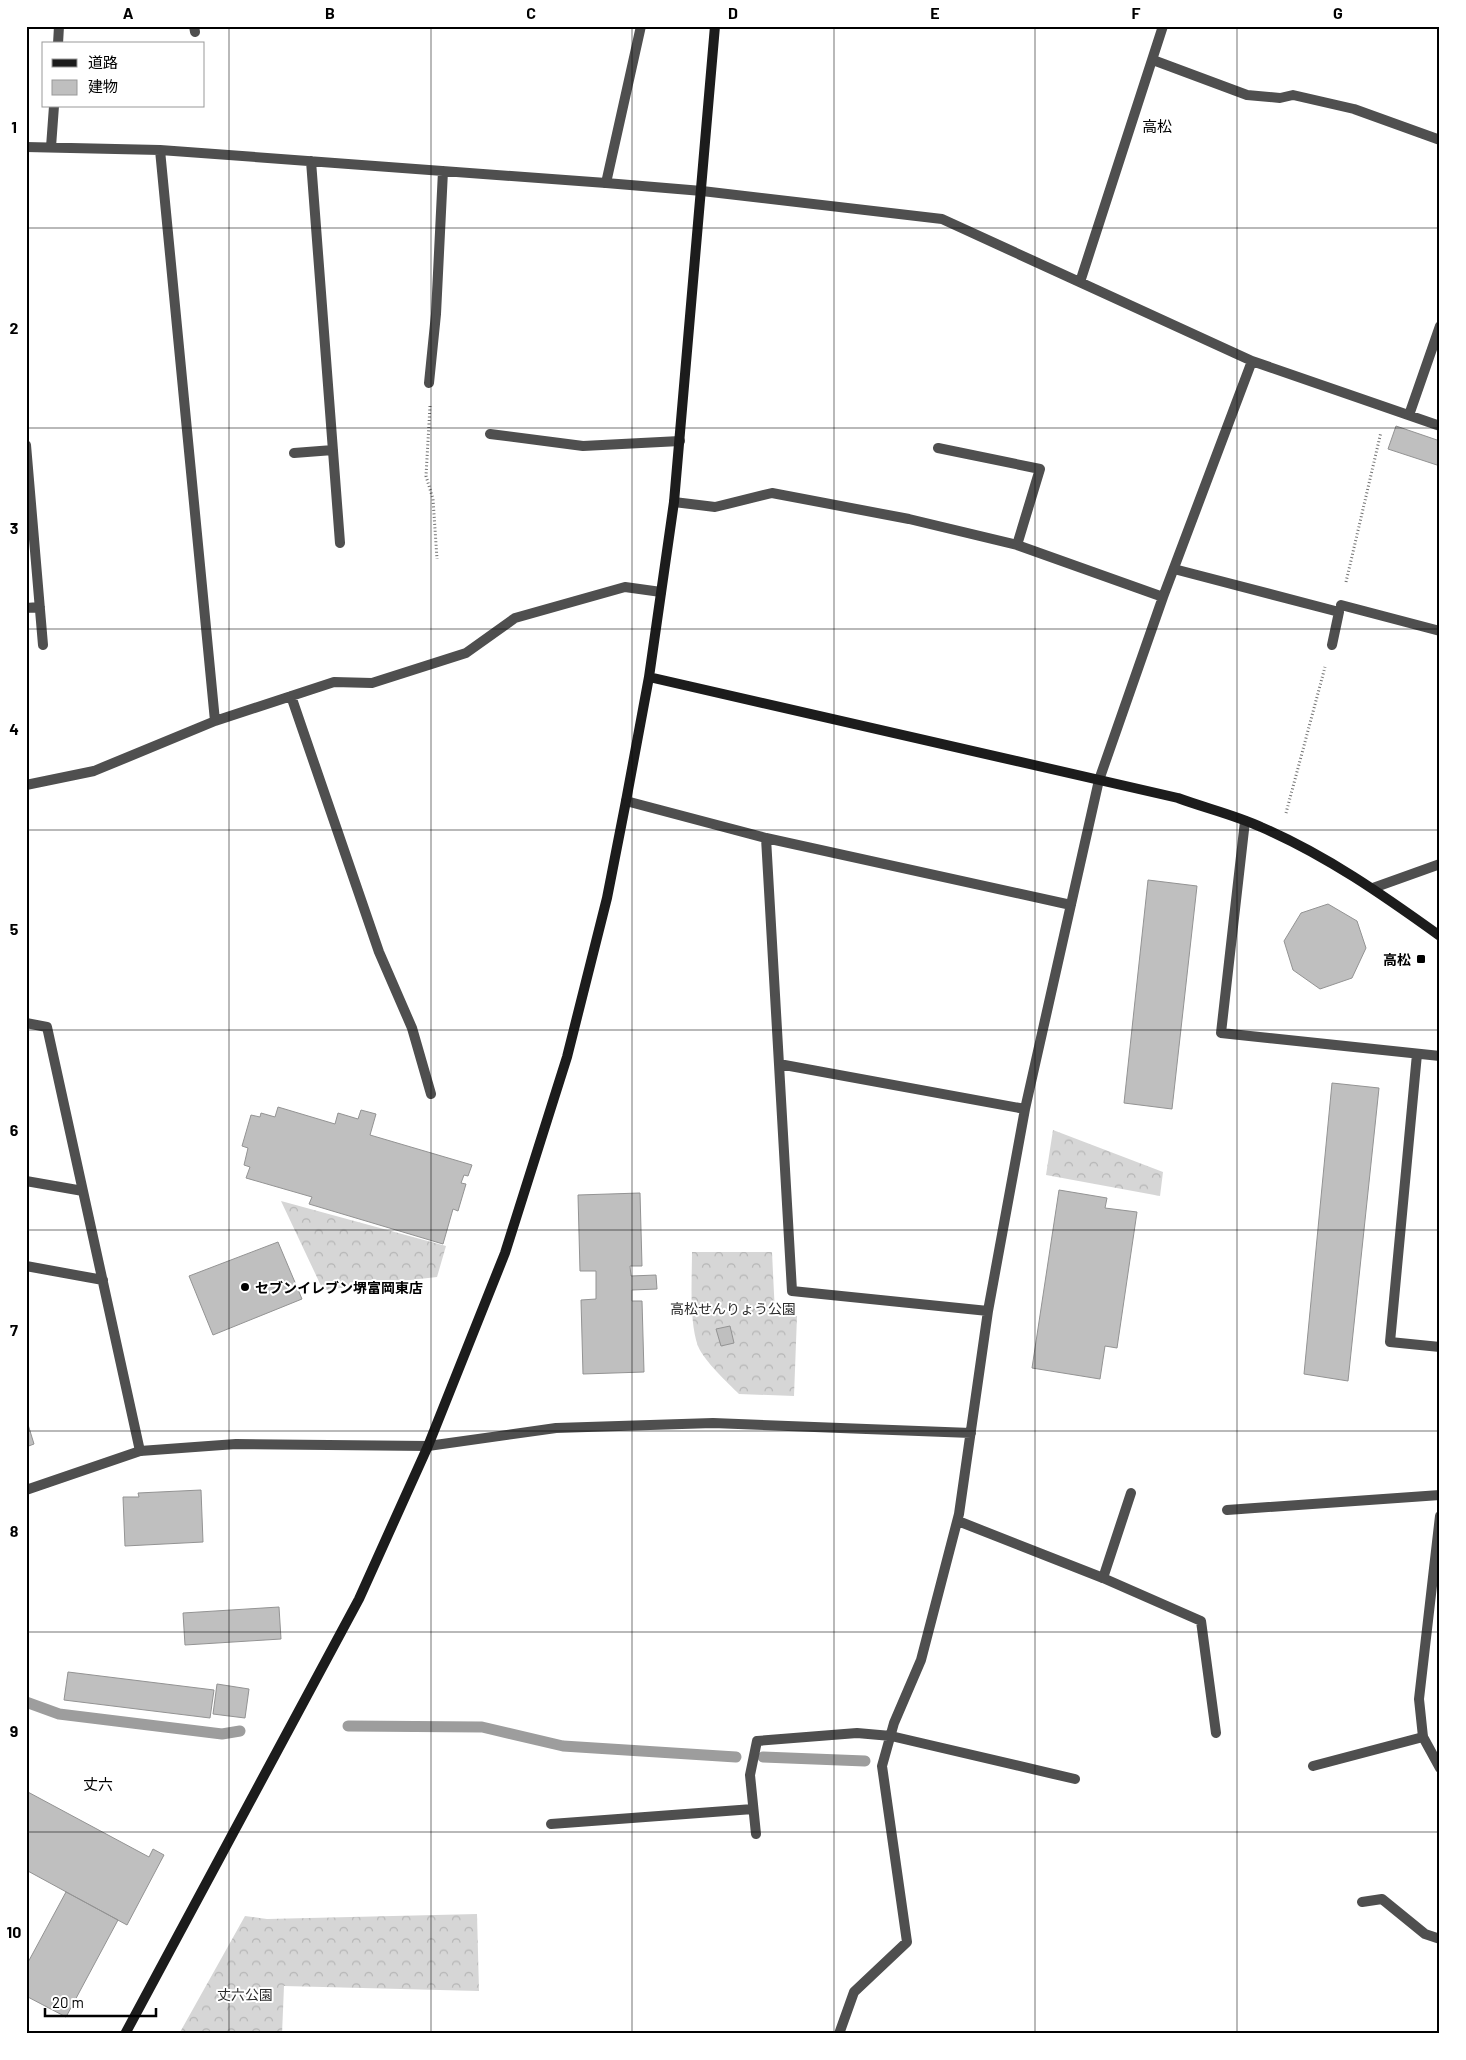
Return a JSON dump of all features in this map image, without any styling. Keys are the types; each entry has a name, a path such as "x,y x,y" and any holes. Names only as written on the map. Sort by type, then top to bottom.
{"street":[{"path":"58,42 59,26"},
{"path":"606,183 641,26"},
{"path":"126,2034 359,1599 428,1446 505,1253 564,1066 607,898 648,677 661,592 674,502 680,441 715,26"},
{"path":"1080,282 1163,26"},
{"path":"1153,60 1247,95 1280,98 1293,95 1346,107 1440,140"},
{"path":"51,147 54,108"},
{"path":"26,147 160,150 606,183 702,191 942,219 1252,361 1440,426"},
{"path":"160,150 215,721"},
{"path":"311,161 340,543"},
{"path":"429,384 436,314 443,171"},
{"path":"1409,415 1440,326"},
{"path":"839,2034 854,1992 907,1942 882,1766 894,1724 920,1660 958,1521 988,1311 1025,1109 1100,780 1163,597 1252,361"},
{"path":"490,434 584,446 680,441"},
{"path":"26,445 43,645"},
{"path":"938,448 1040,469 1017,545"},
{"path":"294,453 333,450"},
{"path":"674,502 715,507 772,493 909,519 1017,545 1163,597"},
{"path":"1174,569 1339,612 1332,645"},
{"path":"26,785 94,770 215,721 334,682 372,683 466,653 515,618 624,587 661,592"},
{"path":"1341,605 1440,631"},
{"path":"26,608 40,607"},
{"path":"648,677 1178,798 1245,821 1345,870 1440,936"},
{"path":"291,696 379,952 412,1028 431,1094"},
{"path":"626,801 766,838 1071,906"},
{"path":"1245,821 1221,1033 1440,1056"},
{"path":"766,838 792,1290 988,1311"},
{"path":"1373,888 1440,864"},
{"path":"26,1023 47,1027 140,1451"},
{"path":"1417,1054 1390,1342 1440,1347"},
{"path":"779,1064 1025,1109"},
{"path":"26,1182 83,1191"},
{"path":"26,1266 103,1280"},
{"path":"26,1490 140,1451 236,1444 428,1446 556,1428 713,1423 971,1432"},
{"path":"1103,1578 1131,1493"},
{"path":"1226,1510 1440,1495"},
{"path":"1440,1516 1419,1699 1423,1737 1440,1768"},
{"path":"958,1521 1103,1578 1202,1621 1216,1733"},
{"path":"756,1834 750,1775 757,1741 857,1733 891,1736 1075,1779"},
{"path":"1312,1766 1423,1737"},
{"path":"552,1824 753,1809"},
{"path":"1362,1902 1382,1899 1425,1934 1440,1939"}],"path":[{"path":"429,384 431,390 426,476 433,499 437,559"},
{"path":"1341,605 1387,407"},
{"path":"1279,836 1332,645"}],"green space":[{"path":"1053,1130 1163,1172 1160,1196 1046,1175"},
{"path":"281,1201 446,1246 437,1277 323,1290"},
{"name":"高松せんりょう公園","path":"692,1252 772,1252 775,1314 797,1316 794,1396 739,1394 705,1358 698,1346 693,1325"},
{"name":"丈六公園","path":"477,1914 479,1991 284,1986 282,2034 179,2034 245,1916 267,1919"}],"building":[{"path":"1396,426 1440,441 1440,466 1388,449"},
{"path":"1148,880 1197,886 1172,1109 1124,1103"},
{"path":"1328,904 1357,921 1366,948 1352,978 1320,989 1293,970 1284,941 1301,913"},
{"path":"1332,1083 1379,1088 1348,1381 1304,1374"},
{"path":"278,1107 335,1124 338,1113 358,1119 361,1110 376,1114 370,1135 472,1165 468,1176 464,1175 461,1183 466,1184 458,1211 453,1209 443,1244 309,1204 312,1197 246,1178 250,1167 244,1165 248,1148 242,1146 251,1115 260,1117 261,1113 275,1117"},
{"path":"1059,1190 1107,1198 1105,1208 1137,1212 1117,1348 1105,1346 1100,1379 1032,1368"},
{"path":"640,1193 642,1266 630,1266 631,1276 656,1275 657,1289 632,1290 632,1301 642,1301 644,1372 583,1374 581,1300 596,1299 596,1271 580,1271 578,1195"},
{"name":"セブンイレブン堺富岡東店","path":"278,1242 302,1299 213,1335 189,1276"},
{"path":"730,1326 734,1343 721,1346 716,1329"},
{"path":"26,1418 34,1444 26,1447"},
{"path":"201,1490 203,1542 125,1546 123,1497 139,1497 138,1493"},
{"path":"279,1607 281,1639 185,1645 183,1613"},
{"path":"68,1672 214,1690 210,1718 64,1700"},
{"path":"217,1684 249,1689 245,1718 213,1714"},
{"path":"26,1791 149,1857 153,1849 164,1855 127,1925 26,1870"},
{"path":"66,1892 118,1920 66,2017 26,1996 26,1966"}],"waterway":[{"path":"26,1702 59,1714 222,1734 240,1731"},
{"path":"348,1726 482,1727 563,1746 736,1757"},
{"path":"763,1757 865,1761"}],"place":[{"name":"高松","path":"1421,959"},
{"name":"セブンイレブン堺富岡東店","path":"245,1287"}],"district":[{"name":"高松","path":"1157,126"},
{"name":"丈六","path":"98,1784"}]}
